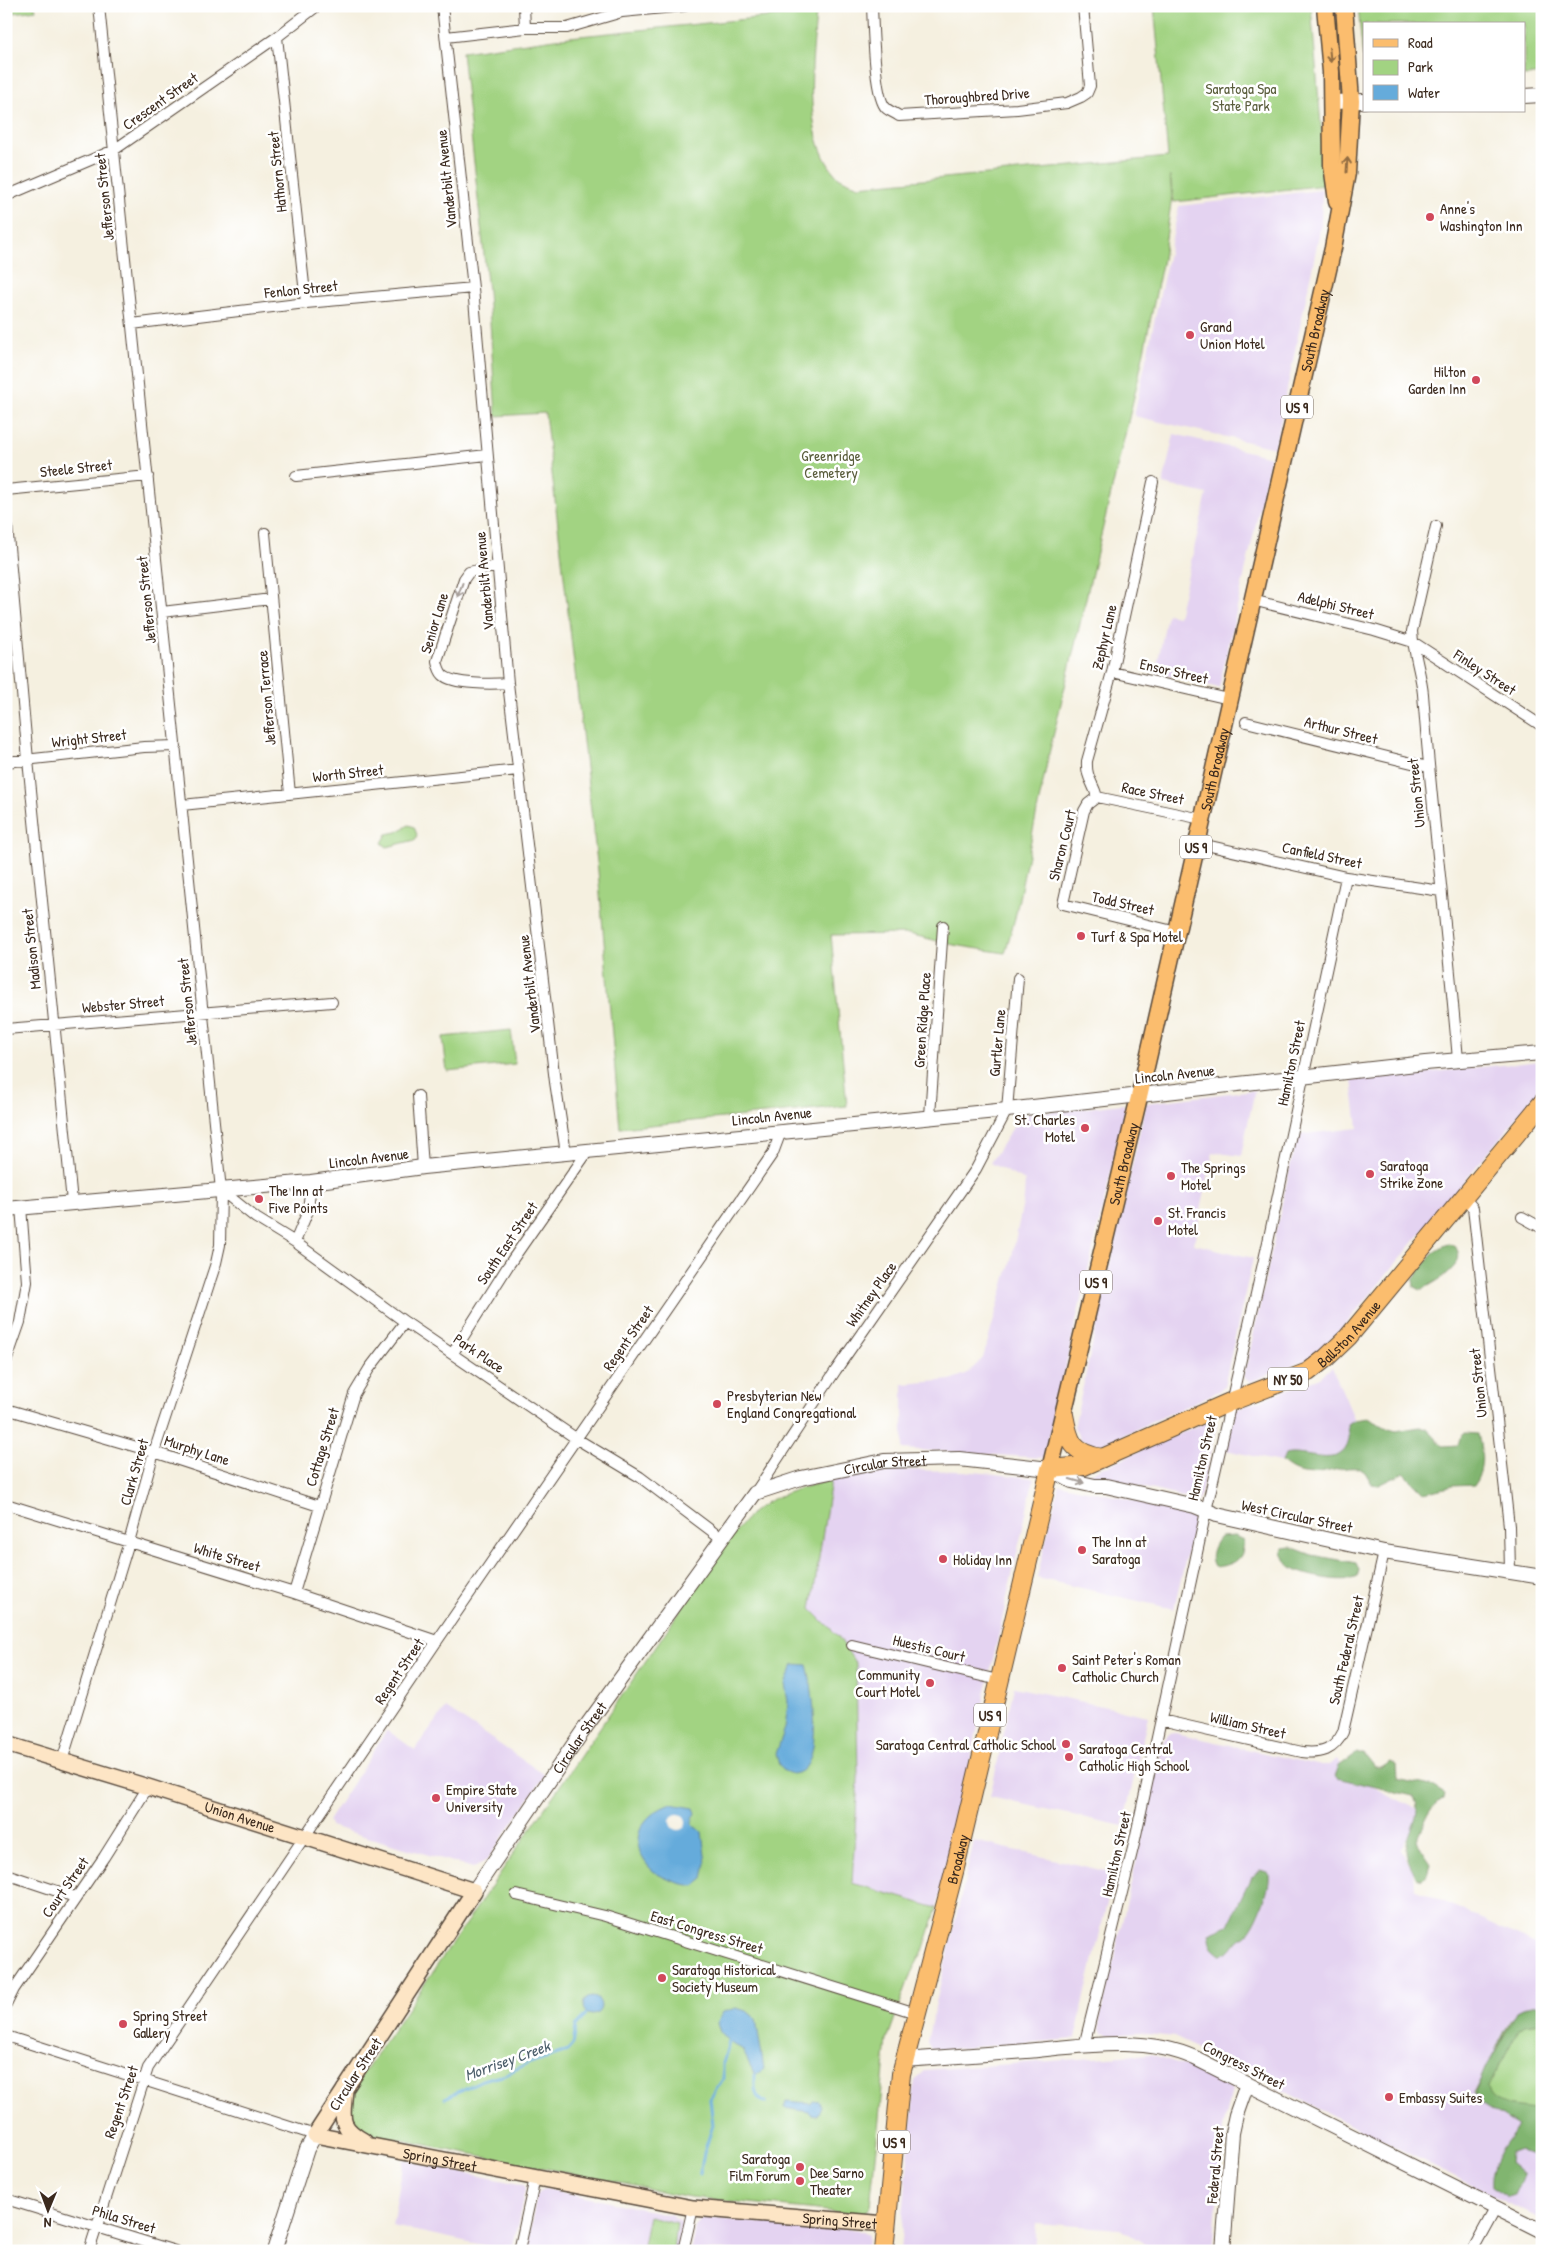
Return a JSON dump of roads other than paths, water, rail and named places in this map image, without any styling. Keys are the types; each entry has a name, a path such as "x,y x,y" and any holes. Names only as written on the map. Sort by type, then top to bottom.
{"highway":[{"name":"Ballston Avenue","path":"1050,1469 1084,1466 1230,1402 1308,1372 1348,1337 1542,1102"},
{"path":"1064,1414 1067,1431 1074,1445 1086,1455 1102,1458"},
{"name":"Broadway","path":"884,2251 901,2074 951,1881 1050,1469"}],"main road":[{"name":"South Broadway","path":"1325,6 1333,102 1332,166 1338,213"},
{"name":"South Broadway","path":"1050,1469 1140,1094 1317,320 1347,173 1358,101 1344,6"},
{"name":"Union Avenue","path":"6,1744 148,1787 474,1891"},
{"name":"Circular Street","path":"315,2135 474,1891"},
{"path":"345,2087 343,2118 348,2132 374,2147"},
{"name":"Spring Street","path":"315,2135 693,2208 886,2224"}],"street":[{"name":"Jefferson Street","path":"99,6 221,1190"},
{"name":"Crescent Street","path":"6,196 114,150 278,37 317,6"},
{"name":"Vanderbilt Avenue","path":"442,6 473,288 508,683 555,1082 566,1152"},
{"path":"524,6 525,28"},
{"path":"446,37 525,28 567,28 622,12 685,6"},
{"name":"Thoroughbred Drive","path":"872,6 880,99 885,107 899,116 1017,109 1066,103 1081,98 1087,93 1090,86 1083,6"},
{"name":"Hathorn Street","path":"278,37 306,303"},
{"path":"1526,96 1542,95"},
{"path":"1333,102 1358,101"},
{"name":"Fenlon Street","path":"132,324 306,303 473,288"},
{"path":"296,476 487,455"},
{"name":"Steele Street","path":"6,490 148,476"},
{"name":"Zephyr Lane","path":"1097,797 1094,787 1086,775 1087,762 1112,672 1153,482"},
{"name":"Madison Street","path":"6,513 28,760 72,1202"},
{"name":"Union Street","path":"1436,526 1412,631 1422,683 1428,767 1448,939 1458,1060"},
{"name":"Jefferson Terrace","path":"265,533 290,794"},
{"name":"Senior Lane","path":"497,566 469,572 464,579 437,661 439,670 444,677 454,680 493,684 508,683"},
{"path":"162,612 271,599"},
{"name":"Adelphi Street","path":"1252,600 1374,630 1413,642"},
{"name":"Finley Street","path":"1413,642 1542,726"},
{"name":"Ensor Street","path":"1112,672 1230,699"},
{"name":"Arthur Street","path":"1246,722 1428,767"},
{"name":"Wright Street","path":"6,762 144,747 176,746"},
{"name":"Worth Street","path":"182,805 518,770"},
{"name":"Race Street","path":"1097,797 1202,819"},
{"name":"Sharon Court","path":"1063,904 1084,811 1088,804 1097,797"},
{"name":"Canfield Street","path":"1197,843 1346,877 1441,891"},
{"name":"Hamilton Street","path":"1084,2046 1134,1844 1230,1402 1267,1248 1346,877"},
{"name":"Todd Street","path":"1063,904 1177,932"},
{"name":"Green Ridge Place","path":"930,1116 943,926"},
{"name":"Gurtler Lane","path":"1007,1110 1018,978"},
{"name":"Webster Street","path":"6,1029 332,1002"},
{"name":"Lincoln Avenue","path":"6,1209 311,1182 423,1167 566,1152 1007,1110 1458,1060 1542,1053"},
{"path":"418,1096 423,1167"},
{"name":"Whitney Place","path":"756,1493 836,1370 976,1169 1007,1110"},
{"name":"Regent Street","path":"89,2251 148,2068 437,1641 773,1154 780,1138 779,1132"},
{"name":"South East Street","path":"453,1353 508,1266 588,1151"},
{"path":"295,1242 308,1211 311,1182"},
{"name":"Park Place","path":"221,1190 256,1218 295,1242 405,1322 577,1439 640,1476 721,1538"},
{"name":"Clark Street","path":"62,1762 129,1542 154,1452 216,1263 220,1245 221,1190"},
{"name":"Union Street","path":"1463,1196 1473,1208 1509,1526 1510,1572"},
{"path":"6,1362 20,1322 27,1282 21,1207"},
{"path":"1522,1217 1542,1228"},
{"name":"Cottage Street","path":"294,1593 354,1394 368,1369 405,1322"},
{"name":"Murphy Lane","path":"6,1409 154,1452 319,1506"},
{"name":"Circular Street","path":"474,1891 587,1725 721,1538 756,1493 801,1478 884,1461 958,1459 1050,1469"},
{"name":"West Circular Street","path":"1050,1469 1072,1480 1095,1486 1106,1486 1195,1506 1217,1515 1384,1552 1542,1577"},
{"name":"White Street","path":"6,1504 294,1593 437,1641"},
{"name":"South Federal Street","path":"1329,1750 1339,1740 1343,1732 1384,1552"},
{"name":"Huestis Court","path":"852,1645 998,1680"},
{"name":"William Street","path":"1161,1720 1302,1752 1315,1753 1329,1750"},
{"name":"Court Street","path":"6,2004 14,1989 148,1787"},
{"path":"6,1874 75,1897"},
{"name":"East Congress Street","path":"516,1895 605,1916 916,2013"},
{"name":"Spring Street","path":"6,2036 315,2135"},
{"name":"Congress Street","path":"904,2060 1084,2046 1141,2044 1165,2047 1195,2058 1542,2231"},
{"name":"Federal Street","path":"1223,2251 1232,2133 1247,2084"},
{"name":"Circular Street","path":"274,2251 306,2149 315,2135"},
{"path":"519,2251 534,2178"},
{"name":"Phila Street","path":"6,2200 175,2251"},
{"path":"683,2251 693,2208"},
{"path":"1472,2251 1495,2209"}],"water":[{"path":"794,1664 807,1665 813,1702 814,1733 810,1759 804,1769 792,1774 784,1771 779,1765 776,1754 785,1728 788,1702 785,1684"},
{"path":"671,1804 694,1808 696,1813 693,1824 702,1832 706,1863 703,1879 694,1886 670,1880 653,1871 642,1857 639,1847 638,1838 645,1821 661,1808"},
{"path":"592,1997 600,2002 601,2006 596,2014 592,2015 584,2010 583,2006 588,1998"},
{"path":"736,2008 747,2011 756,2019 764,2069 755,2075 742,2049 729,2042 720,2032 717,2023 723,2012"},
{"path":"813,2100 819,2101 821,2106 817,2115 784,2108 786,2101 811,2103"}],"waterway":[{"name":"Morrisey Creek","path":"445,2098 482,2080 506,2074 527,2064 567,2051 573,2044 576,2027 586,2014"},
{"path":"700,2174 704,2153 713,2125 710,2099 723,2079 723,2063 729,2042"},
{"path":"755,2075 757,2095 766,2103"}],"place":[{"name":"Anne's Washington Inn","path":"1430,217"},
{"name":"Grand Union Motel","path":"1190,335"},
{"name":"Hilton Garden Inn","path":"1476,380"},
{"name":"Turf & Spa Motel","path":"1081,936"},
{"name":"St. Charles Motel","path":"1085,1128"},
{"name":"Saratoga Strike Zone","path":"1370,1174"},
{"name":"The Springs Motel","path":"1171,1176"},
{"name":"The Inn at Five Points","path":"259,1199"},
{"name":"St. Francis Motel","path":"1158,1221"},
{"name":"Presbyterian New England Congregational","path":"717,1404"},
{"name":"The Inn at Saratoga","path":"1082,1550"},
{"name":"Holiday Inn","path":"943,1559"},
{"name":"Saint Peter's Roman Catholic Church","path":"1062,1668"},
{"name":"Community Court Motel","path":"930,1683"},
{"name":"Saratoga Central Catholic School","path":"1066,1744"},
{"name":"Saratoga Central Catholic High School","path":"1069,1757"},
{"name":"Empire State University","path":"436,1798"},
{"name":"Saratoga Historical Society Museum","path":"662,1978"},
{"name":"Spring Street Gallery","path":"123,2024"},
{"name":"Embassy Suites","path":"1389,2097"},
{"name":"Saratoga Film Forum","path":"800,2167"},
{"name":"Dee Sarno Theater","path":"800,2181"}],"park label":[{"name":"Saratoga Spa State Park","path":"1241,96"},
{"name":"Greenridge Cemetery","path":"831,464"}]}
